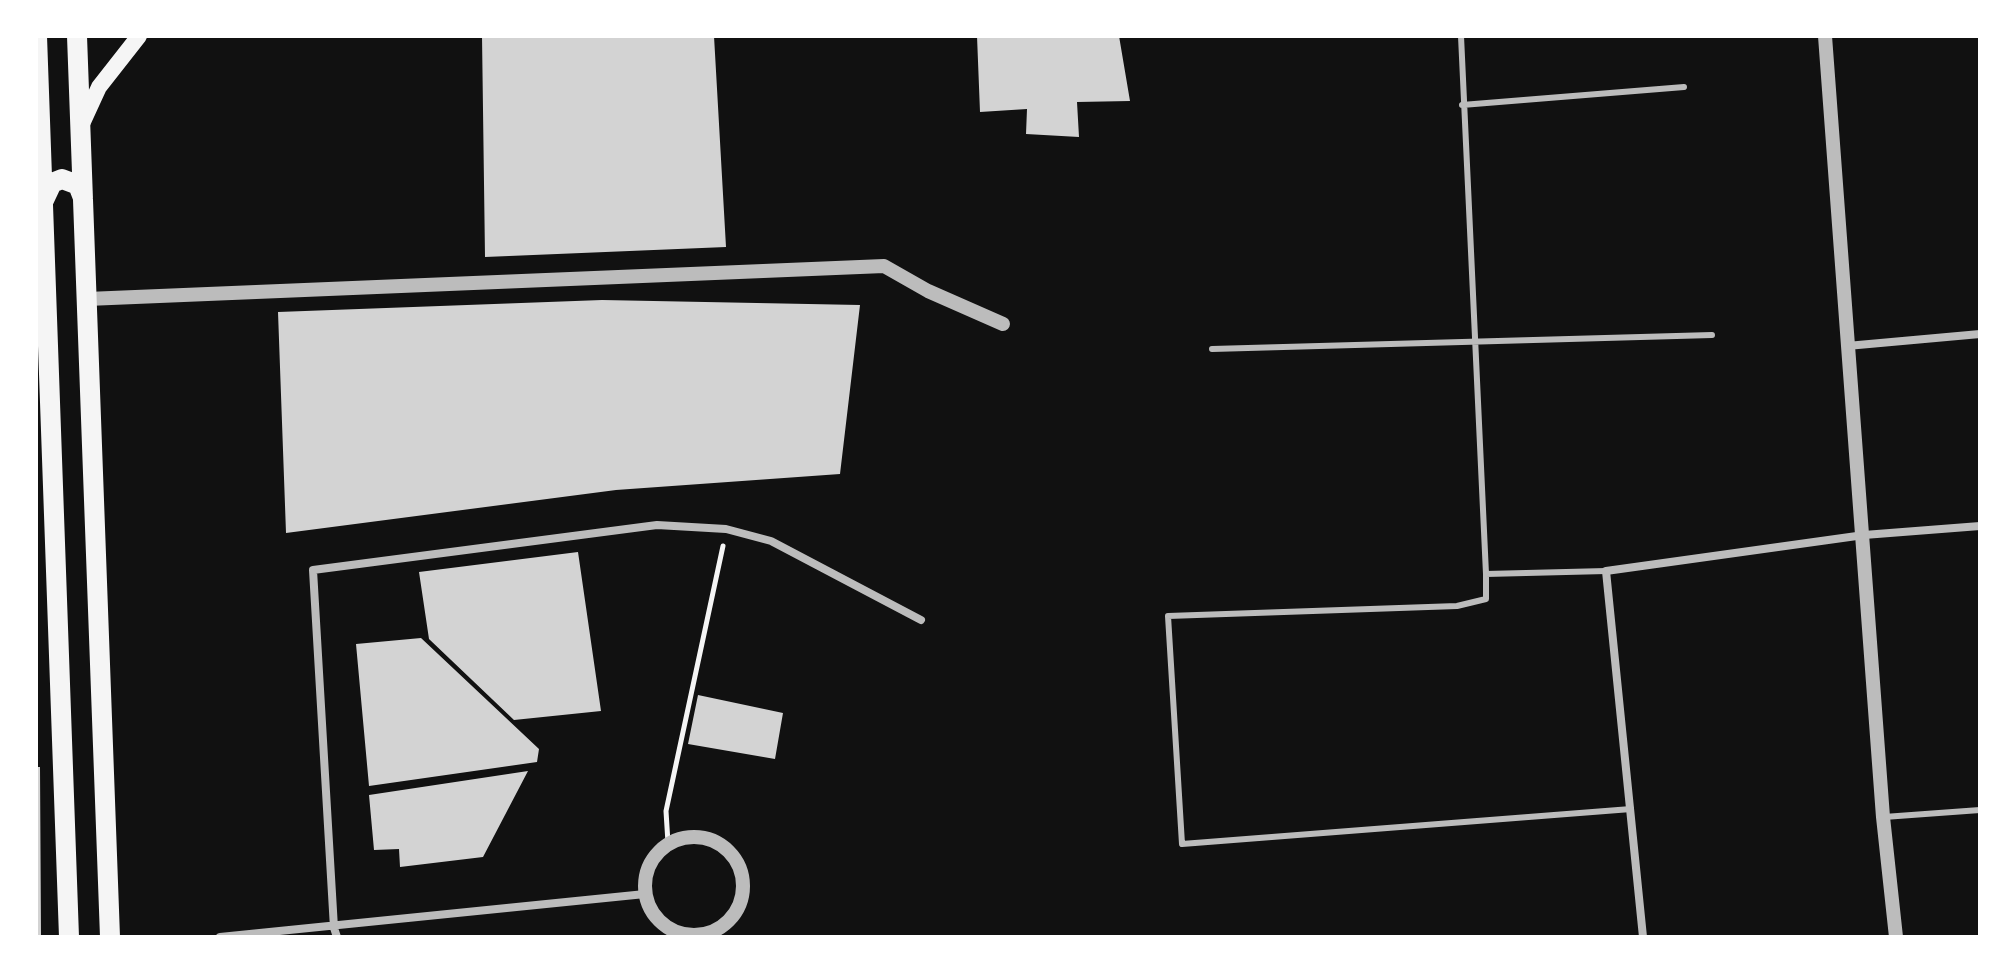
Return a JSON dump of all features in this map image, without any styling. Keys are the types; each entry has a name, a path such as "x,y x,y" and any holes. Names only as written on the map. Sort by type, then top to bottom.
{"main road":[{"path":"37,36 38,131 44,200 42,309 69,937"},
{"path":"77,36 110,937"},
{"path":"81,125 99,87 139,36"},
{"path":"44,200 52,183 62,179 78,185 83,198"}],"street":[{"path":"1825,36 1883,817 1896,937"},
{"path":"87,299 884,266 928,291 1003,324"},
{"path":"1847,346 1980,334"},
{"path":"336,932 313,570 657,525 726,529 771,541 921,620"},
{"path":"1643,937 1606,571 1864,535 1980,526"},
{"path":"699,836 727,849 737,861 743,892 739,907 717,930 703,936 686,935 659,921 645,894 649,865 668,843 699,836"},
{"path":"220,937 336,932 645,894"}],"lane":[{"path":"1461,36 1486,599 1457,606 1168,616 1182,844 1631,809"},
{"path":"1462,105 1684,87"},
{"path":"1212,349 1475,339 1712,335"},
{"path":"1486,574 1606,571"},
{"path":"1883,817 1980,810"}],"path":[{"path":"668,843 666,811 726,529"}],"building":[{"path":"482,36 714,36 726,247 485,257"},
{"path":"977,36 1119,36 1130,101 1077,102 1079,137 1026,134 1027,109 980,112"},
{"path":"602,300 860,305 840,474 616,490 286,533 278,312"},
{"path":"578,552 601,711 514,720 429,639 419,572"},
{"path":"421,638 539,749 537,762 369,786 356,644"},
{"path":"698,695 783,713 775,759 688,744"},
{"path":"36,767 40,767 41,937 36,937"},
{"path":"528,771 483,857 400,867 399,849 374,850 369,795"}]}
